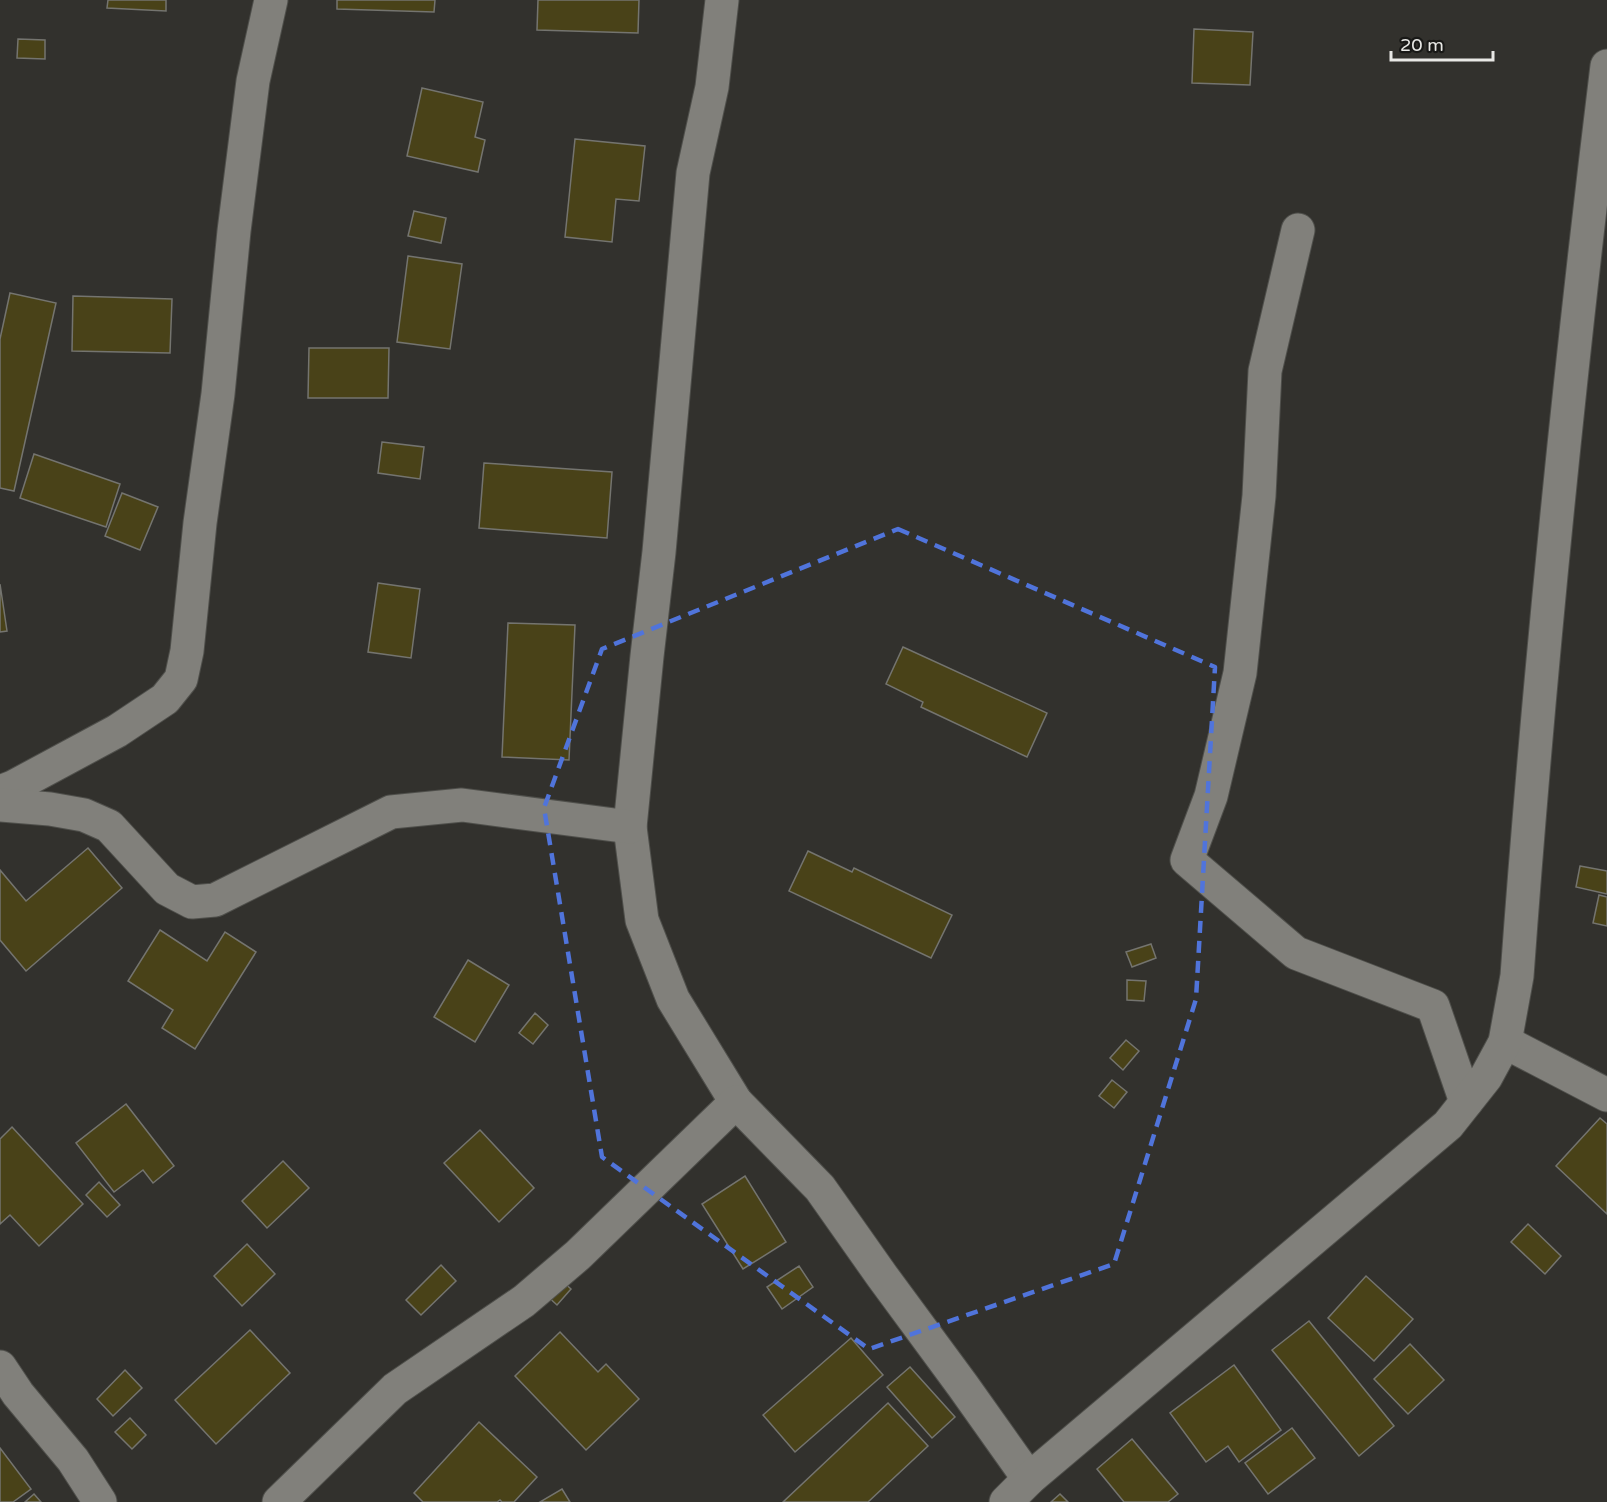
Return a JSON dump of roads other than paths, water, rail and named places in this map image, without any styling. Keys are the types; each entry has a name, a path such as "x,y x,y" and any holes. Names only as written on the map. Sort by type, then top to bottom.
{"street":[{"path":"0,792 117,731 165,699 182,679 218,394 234,231 253,81 271,0"},
{"path":"722,0 712,87 693,173 660,541 630,828 642,920 673,999 736,1102 820,1188 1029,1479"},
{"path":"1006,1502 1029,1479 1448,1125 1486,1077 1505,1042 1517,976 1558,485 1607,66"},
{"path":"1298,230 1266,371 1259,496 1240,674 1211,796 1187,860 1296,953 1432,1006 1466,1102"},
{"path":"0,805 50,809 84,815 109,826 167,889 192,902 215,900 391,812 462,805 630,828"},
{"path":"1505,1042 1607,1095"},
{"path":"279,1502 395,1389 524,1301 578,1255 736,1102"},
{"path":"0,1367 18,1394 73,1461 100,1502"}]}
